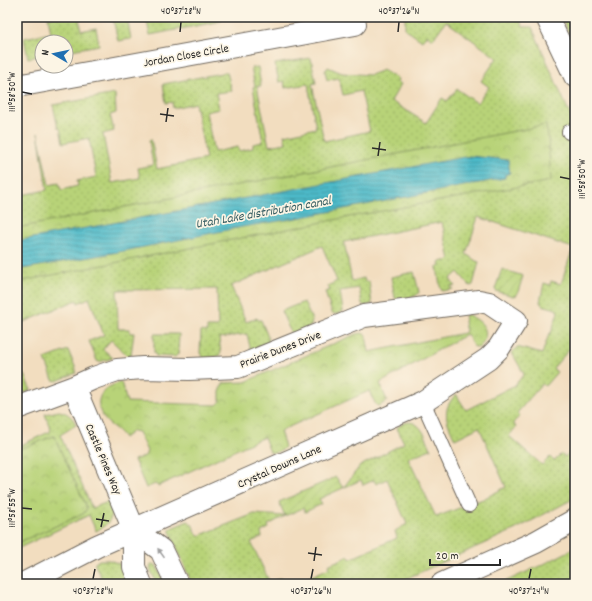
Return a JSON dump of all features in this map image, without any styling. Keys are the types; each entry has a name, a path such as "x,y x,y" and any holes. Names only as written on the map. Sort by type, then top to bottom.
{"street":[{"path":"547,17 575,76"},
{"name":"Jordan Close Circle","path":"17,86 355,24"},
{"name":"Prairie Dunes Drive","path":"17,408 117,370 142,368 189,369 238,367 364,316 479,301 489,304 516,321"},
{"name":"Crystal Downs Lane","path":"23,584 97,546 423,402 488,359 499,348 516,321"},
{"name":"Castle Pines Way","path":"74,387 134,530 134,567 141,584"},
{"path":"442,584 536,542 575,520"},
{"path":"134,530 161,550 177,584"}],"lane":[{"path":"423,402 469,505"}],"green space":[{"path":"48,17 79,17 81,31 96,28 99,45 74,50 74,34 46,34 51,33"},
{"path":"116,17 127,17 131,39 118,41 113,19 116,19"},
{"path":"146,17 221,17 221,21 150,35"},
{"path":"405,17 519,17 523,27 532,27 575,126 575,343 553,368 557,372 545,386 542,384 517,413 520,416 513,423 516,427 509,436 542,465 550,457 554,461 561,454 565,457 575,446 575,498 514,530 394,584 295,584 329,568 328,565 349,556 350,559 397,538 395,531 407,524 387,479 376,484 374,480 363,485 361,480 343,488 360,466 404,443 397,428 400,425 410,422 419,426 431,449 408,458 436,517 483,499 506,487 479,427 455,439 447,421 446,416 448,406 456,394 466,410 515,385 524,374 512,353 517,347 542,354 558,312 556,309 542,305 540,302 544,283 550,285 551,281 561,284 573,248 478,217 466,254 479,262 473,285 470,286 458,272 450,279 455,286 450,286 453,289 442,291 437,267 440,266 439,262 450,260 442,222 344,242 352,281 364,278 365,282 369,281 372,304 365,306 362,304 359,288 340,291 343,311 337,314 332,313 325,292 330,290 328,286 337,281 322,246 231,286 246,322 257,318 258,320 261,320 269,342 251,351 247,334 219,338 221,353 219,356 203,358 200,353 201,331 207,332 207,327 218,327 217,289 117,290 118,329 130,329 130,333 134,333 131,355 128,356 111,340 103,349 113,358 99,362 97,361 89,341 104,335 89,298 78,303 77,300 17,325 17,196 47,190 38,133 49,185 59,183 61,190 78,186 77,181 96,177 89,138 63,143 53,105 115,94 116,113 110,115 114,131 103,134 112,183 140,178 138,168 153,165 149,140 151,139 157,169 206,159 195,103 173,108 172,102 166,103 163,84 227,72 232,91 216,93 219,109 206,112 214,152 238,147 239,151 253,148 253,144 263,142 251,68 258,67 261,86 257,86 269,146 286,143 284,135 316,128 308,84 285,88 284,81 279,82 275,64 311,58 316,83 312,84 324,141 370,131 361,91 343,95 339,78 327,80 325,71 328,67 342,73 370,75 383,70 398,79 397,82 401,84 391,101 426,123 442,98 447,101 457,89 477,103 489,87 481,81 497,58 446,21 433,39 427,35 422,41 405,29"},
{"path":"561,17 568,17 575,29 575,44"},
{"path":"34,36 34,57 28,58 24,38"},
{"path":"546,125 551,181 354,216 17,282 17,228"},
{"path":"502,269 523,276 517,295 513,296 496,291 495,289"},
{"path":"414,272 419,292 418,294 410,298 395,298 391,277"},
{"path":"304,302 312,320 311,326 295,333 291,333 281,311"},
{"path":"466,314 481,323 486,332 483,342 479,348 473,346 467,334 380,383 387,401 379,406 376,405 369,391 280,431 285,447 282,450 274,453 270,452 264,437 158,486 155,484 146,488 134,460 145,456 147,451 138,432 133,431 124,438 119,431 108,423 100,411 99,402 102,394 111,386 121,382 127,402 217,405 220,402 220,389 224,383 245,382 356,334 362,333 366,335 369,352 464,333 466,332 464,322"},
{"path":"154,334 179,334 178,354 175,357 156,356 154,352"},
{"path":"68,350 76,369 76,373 57,381 53,380 45,359"},
{"path":"17,371 19,374 23,373 31,390 25,393 23,391 17,377"},
{"path":"59,411 70,416 76,425 60,435 92,508 108,502 111,507 112,515 105,525 96,531 89,515 17,549 17,447 51,431 45,414"},
{"path":"54,436 87,508 83,514 17,543 17,450"},
{"path":"336,477 343,488 319,499 322,504 305,512 303,508 285,516 279,502"},
{"path":"254,514 285,516 268,525 269,528 261,532 262,537 251,542 270,583 280,578 283,584 192,584 169,529 188,521 192,524 198,536"},
{"path":"575,548 575,584 500,584 544,564"},
{"path":"99,560 109,560 120,564 129,584 91,584 102,579 95,565 95,563"},
{"path":"151,564 156,565 165,584 157,584 150,569"},
{"path":"291,580 293,584 283,584"}],"water":[{"name":"Utah Lake distribution canal","path":"470,156 508,160 510,173 505,175 505,178 17,270 17,241"}]}
